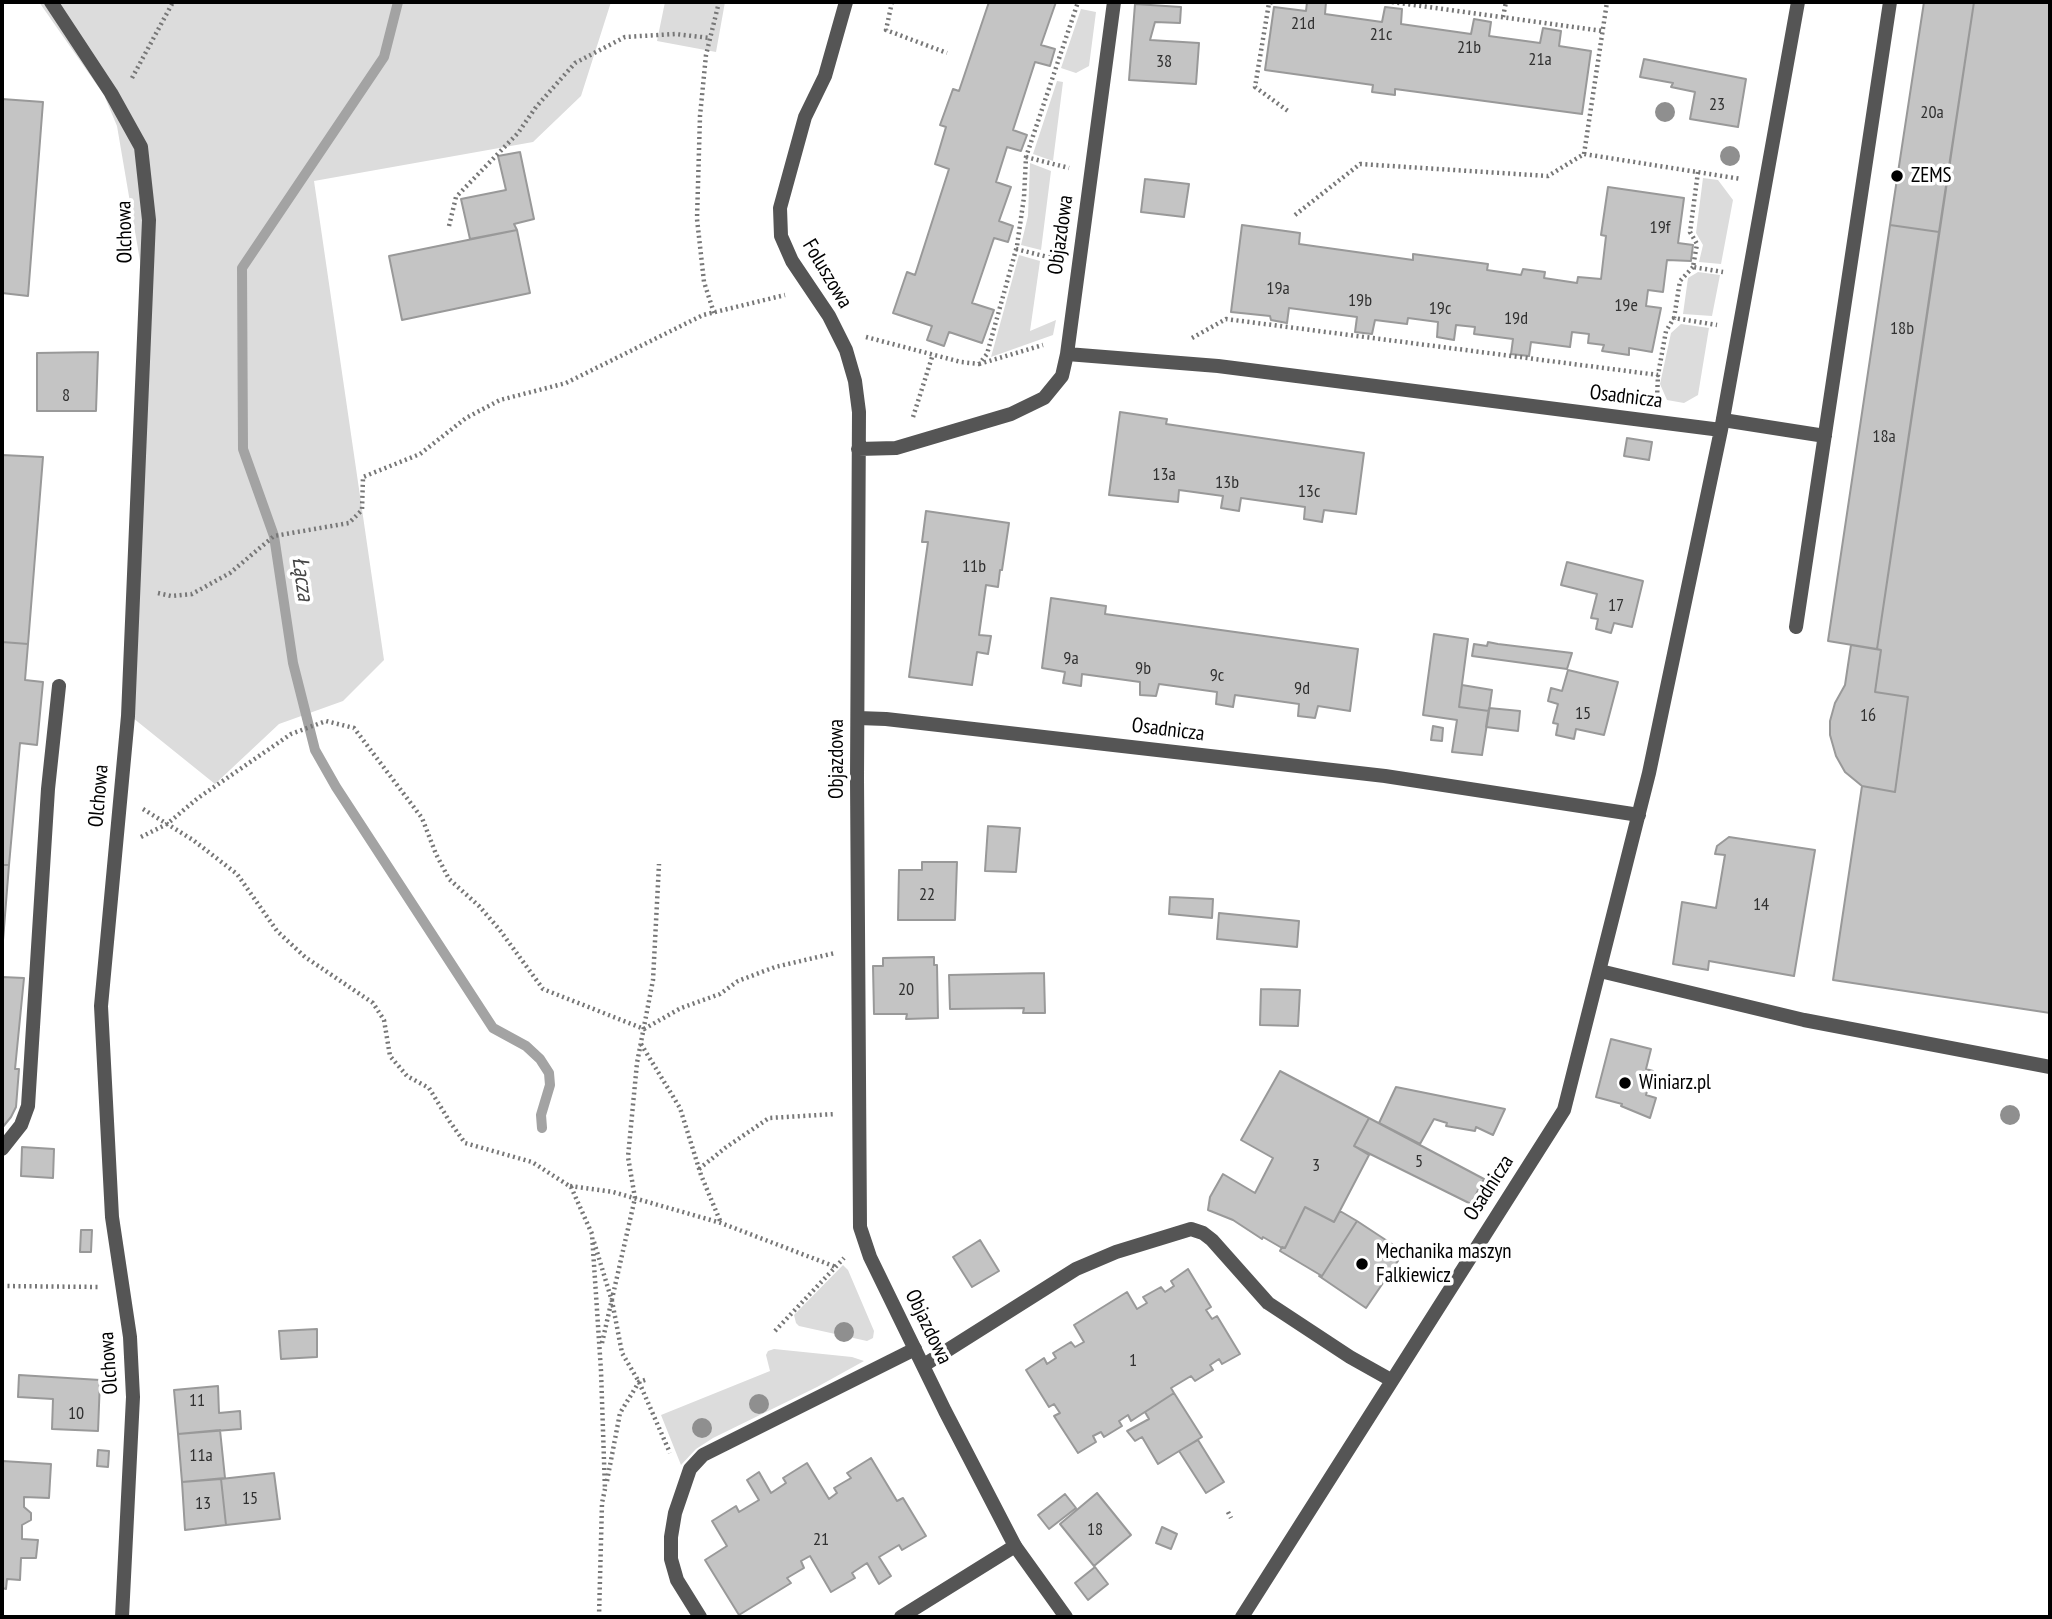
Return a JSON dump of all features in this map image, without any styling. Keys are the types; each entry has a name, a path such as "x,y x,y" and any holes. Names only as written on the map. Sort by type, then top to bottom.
{"street":[{"name":"Olchowa","path":"51,2 141,147 149,220 128,716 101,1006 112,1217 130,1337 133,1397 122,1617"},
{"name":"Foluszowa","path":"846,2 824,76 805,117 780,208 781,236 792,261 835,328 846,351 855,381 859,412 858,449"},
{"name":"Objazdowa","path":"1066,1617 1015,1546 915,1349 864,1243 860,1227 858,449 904,446 1011,414 1044,398 1062,376 1114,2"},
{"name":"Osadnicza","path":"1242,1617 1564,1110 1639,815 1722,425 1798,2"},
{"path":"1796,628 1890,2"},
{"name":"Osadnicza","path":"1067,354 1232,368 1722,425"},
{"path":"1722,425 1825,436"},
{"path":"2,1149 22,1125 28,1105 48,789 59,687"},
{"name":"Osadnicza","path":"858,719 886,719 1385,776 1639,815"},
{"path":"1601,971 1804,1020 2050,1067"},
{"path":"923,1365 1076,1269 1116,1252 1191,1229 1212,1240 1269,1303 1350,1357 1391,1380"},
{"path":"700,1617 677,1580 671,1559 671,1537 683,1486 690,1469 703,1455 915,1349"},
{"path":"901,1617 1015,1546"}],"path":[{"path":"117,107 173,2"},
{"path":"714,313 704,282 697,219 700,116 706,55 719,2"},
{"path":"892,2 886,30 947,53"},
{"path":"979,364 987,354 1016,249 1024,197 1026,157 1078,2"},
{"path":"1272,2 1269,3 1255,87 1288,111"},
{"path":"1392,2 1417,3 1602,31"},
{"path":"1503,17 1506,2"},
{"path":"1584,154 1607,2"},
{"path":"449,226 456,197 519,133 536,107 575,63 625,37 675,34 710,38"},
{"path":"1295,215 1360,164 1548,176 1584,154 1745,180"},
{"path":"1026,157 1091,174"},
{"path":"1182,344 1226,319 1658,375 1666,331 1674,318 1679,281 1693,267 1697,244 1690,232 1698,172"},
{"path":"1016,249 1079,264"},
{"path":"1693,267 1728,272"},
{"path":"133,587 171,596 192,594 230,573 274,536 349,523 362,510 363,477 420,454 466,418 500,400 566,383 703,315 810,289"},
{"path":"1674,318 1718,325"},
{"path":"835,328 979,364 1069,337"},
{"path":"904,446 933,354"},
{"path":"115,850 167,824 198,798 291,734 326,722 354,728 422,818 449,879 479,906 499,929 543,989 644,1029"},
{"path":"120,796 193,840 237,874 277,931 305,957 373,1003 384,1020 390,1056 407,1076 429,1088 465,1143 532,1162 569,1186 613,1192 721,1223 836,1268"},
{"path":"600,1350 635,1198 628,1157 636,1063 653,980 659,864"},
{"path":"644,1029 681,1008 720,994 738,981 775,967 836,953 859,952"},
{"path":"641,1043 680,1108 699,1169 721,1223"},
{"path":"699,1169 724,1148 769,1118 836,1114"},
{"path":"569,1186 592,1234 612,1301 622,1353 657,1420 683,1486"},
{"path":"592,1234 600,1350 605,1490"},
{"path":"775,1331 849,1254 864,1243"},
{"path":"2,1286 123,1287"},
{"path":"599,1617 602,1503 620,1413 639,1382 648,1379"}],"shaded area":[{"path":"39,2 611,2 581,96 533,142 314,181 384,660 343,701 279,724 215,784 133,718 146,296 117,126 104,95"},
{"path":"665,2 725,2 716,52 657,41"},
{"path":"1081,9 1096,12 1089,66 1076,73 1061,68"},
{"path":"1057,81 1063,82 1053,161 1033,154"},
{"path":"1030,163 1051,171 1041,250 1021,245 1028,216"},
{"path":"1703,178 1718,180 1733,200 1721,264 1699,262 1703,245 1696,233"},
{"path":"1019,255 1040,261 1030,331 1056,320 1053,335 991,357"},
{"path":"1698,272 1720,275 1712,316 1683,314 1688,278"},
{"path":"1681,324 1709,328 1698,395 1684,403 1667,400 1660,384 1671,333"},
{"path":"843,1265 848,1270 874,1331 873,1338 867,1341 799,1326 796,1323 794,1315"},
{"path":"774,1349 852,1357 864,1361 713,1438 696,1449 681,1465 661,1415 770,1371 766,1355"}],"building":[{"path":"989,2 1056,2 1041,45 1055,49 1050,66 1035,62 1013,130 1027,135 1021,151 1007,147 996,182 1011,187 999,221 1013,226 1008,242 994,238 972,303 994,310 982,343 949,332 944,346 927,340 932,326 893,313 907,272 915,275 949,169 935,164 946,127 940,125 953,89 959,91"},
{"path":"1307,2 1326,2 1325,14 1382,22 1385,7 1402,9 1401,24 1471,34 1474,19 1491,22 1489,36 1540,43 1543,28 1561,31 1559,46 1591,51 1582,114 1395,89 1395,95 1372,92 1373,85 1265,70 1274,7 1306,11"},
{"path":"1924,2 1974,2 1939,232 1890,225"},
{"path":"1974,2 2050,2 2050,1013 1833,980 1862,786 1895,792 1908,697 1875,692 1881,650 1877,649"},
{"path":"1135,4 1181,7 1180,23 1155,22 1150,40 1199,43 1196,84 1129,80"},
{"path":"1644,59 1746,79 1738,127 1690,119 1695,92 1671,87 1673,83 1640,77"},
{"path":"2,99 43,102 28,296 2,293"},
{"path":"520,152 534,219 514,224 517,230 470,239 461,199 506,190 498,156"},
{"path":"1145,179 1189,184 1184,217 1141,212"},
{"path":"1608,187 1684,198 1678,243 1693,245 1691,261 1667,260 1663,292 1648,290 1646,306 1661,308 1652,352 1629,348 1629,355 1602,351 1604,345 1588,343 1589,334 1572,332 1570,347 1531,342 1529,356 1511,354 1513,339 1474,334 1475,327 1456,325 1454,340 1437,337 1438,322 1408,318 1407,324 1375,320 1372,334 1355,332 1357,317 1289,308 1287,323 1271,320 1270,316 1231,312 1242,225 1300,233 1299,244 1413,260 1413,254 1488,264 1487,270 1521,275 1523,269 1545,272 1544,278 1577,283 1578,277 1601,279 1606,236 1601,235"},
{"path":"1890,225 1939,232 1877,649 1828,641"},
{"path":"517,230 530,293 402,320 389,256"},
{"path":"98,352 96,411 37,411 37,353"},
{"path":"1120,412 1167,419 1166,424 1364,453 1356,514 1324,510 1322,522 1304,519 1305,507 1241,498 1239,511 1221,508 1223,496 1179,490 1178,502 1109,495"},
{"path":"1627,438 1652,442 1649,460 1624,456"},
{"path":"2,455 43,457 28,644 2,642"},
{"path":"926,511 1009,523 998,587 986,585 979,635 991,636 988,654 977,652 972,685 909,677 928,542 922,542"},
{"path":"1567,562 1643,581 1632,627 1614,623 1611,633 1596,629 1598,619 1591,618 1597,594 1561,585"},
{"path":"1051,598 1106,606 1105,614 1358,649 1350,711 1318,706 1315,718 1298,716 1299,704 1235,695 1233,707 1216,704 1217,692 1159,684 1156,696 1140,695 1140,682 1082,674 1081,686 1063,683 1065,672 1042,668"},
{"path":"1434,634 1468,639 1459,707 1489,711 1482,755 1452,752 1457,720 1423,715"},
{"path":"2,642 28,644 25,680 43,682 37,745 20,743 9,865 2,865"},
{"path":"1488,642 1572,653 1567,669 1472,656 1474,644 1487,646"},
{"path":"1851,645 1881,650 1875,692 1908,697 1895,792 1862,786 1845,772 1836,756 1830,735 1830,721 1835,703 1845,685"},
{"path":"1568,670 1618,682 1604,735 1576,729 1574,739 1556,735 1558,724 1553,723 1558,704 1548,701 1551,688 1562,691"},
{"path":"1462,685 1492,690 1489,711 1459,707"},
{"path":"1489,708 1520,711 1518,731 1486,727"},
{"path":"1433,726 1443,728 1442,741 1431,740"},
{"path":"988,826 1020,828 1016,872 985,871"},
{"path":"1729,837 1815,850 1794,976 1709,961 1708,970 1673,964 1682,902 1716,908 1725,855 1715,854 1717,846"},
{"path":"922,862 957,862 955,920 898,920 899,870 922,870"},
{"path":"2,865 9,865 2,953"},
{"path":"1170,897 1213,899 1212,918 1169,914"},
{"path":"1219,913 1299,921 1297,947 1217,939"},
{"path":"934,957 934,965 937,965 938,1018 906,1019 907,1014 874,1014 873,966 883,966 883,958"},
{"path":"1044,973 1045,1013 1023,1013 1024,1008 950,1009 949,975"},
{"path":"2,977 24,978 15,1069 19,1069 16,1107 2,1128"},
{"path":"1261,989 1300,990 1298,1026 1260,1025"},
{"name":"Winiarz.pl","path":"1611,1039 1651,1049 1646,1069 1653,1071 1646,1095 1656,1098 1650,1118 1621,1106 1622,1104 1596,1097"},
{"path":"1280,1071 1369,1118 1354,1146 1369,1155 1334,1222 1305,1207 1285,1248 1263,1237 1262,1239 1233,1220 1208,1210 1210,1197 1223,1174 1255,1193 1273,1158 1241,1140"},
{"path":"1396,1087 1505,1109 1493,1135 1476,1127 1475,1131 1446,1126 1447,1123 1434,1119 1420,1144 1379,1123"},
{"path":"1369,1118 1484,1179 1471,1204 1354,1146"},
{"path":"22,1147 54,1149 53,1178 21,1176"},
{"path":"1305,1207 1334,1222 1340,1211 1357,1221 1322,1276 1280,1251 1282,1247 1285,1248"},
{"name":"Mechanika maszyn Falkiewicz","path":"1357,1221 1404,1252 1366,1308 1319,1276 1322,1276"},
{"path":"81,1230 92,1230 91,1252 80,1252"},
{"path":"980,1240 999,1271 972,1287 953,1257"},
{"path":"1188,1269 1211,1307 1206,1310 1212,1319 1217,1316 1240,1354 1222,1364 1219,1359 1210,1365 1213,1370 1195,1381 1191,1376 1171,1388 1174,1393 1131,1421 1128,1415 1119,1421 1122,1426 1104,1437 1101,1432 1093,1436 1096,1442 1078,1453 1054,1416 1060,1413 1054,1404 1049,1407 1026,1370 1044,1358 1047,1364 1056,1358 1053,1353 1071,1342 1075,1347 1084,1342 1074,1325 1127,1292 1137,1309 1147,1303 1143,1297 1161,1287 1165,1292 1174,1286 1171,1281"},
{"path":"317,1329 317,1357 281,1359 279,1331"},
{"path":"19,1375 100,1380 98,1431 52,1429 53,1399 18,1397"},
{"path":"218,1386 219,1413 240,1411 241,1429 178,1434 174,1390"},
{"path":"1174,1393 1202,1437 1158,1464 1142,1437 1135,1441 1127,1431 1149,1419 1145,1412"},
{"path":"220,1430 225,1478 182,1482 178,1434"},
{"path":"1198,1440 1224,1482 1206,1493 1179,1451"},
{"path":"98,1450 109,1451 108,1467 97,1466"},
{"path":"871,1458 897,1501 903,1498 926,1536 902,1550 899,1545 879,1557 891,1576 879,1584 867,1563 852,1573 855,1578 831,1592 810,1556 801,1561 804,1568 787,1578 791,1583 739,1615 705,1560 727,1546 712,1521 736,1506 739,1512 759,1500 747,1480 759,1472 771,1493 786,1483 783,1478 807,1463 829,1499 837,1493 834,1488 851,1478 847,1473"},
{"path":"2,1461 51,1464 49,1498 24,1497 24,1507 31,1513 31,1520 22,1525 22,1539 38,1540 36,1558 21,1558 20,1580 7,1579 6,1589 2,1588"},
{"path":"274,1473 280,1519 226,1525 221,1479"},
{"path":"221,1479 226,1525 185,1530 182,1482"},
{"path":"1097,1493 1131,1535 1094,1566 1060,1524"},
{"path":"1065,1494 1076,1508 1049,1529 1038,1515"},
{"path":"1162,1527 1177,1534 1171,1549 1156,1543"},
{"path":"1095,1567 1108,1584 1088,1600 1075,1583"}],"waterway":[{"name":"Łącza","path":"398,2 384,57 242,268 243,449 274,536 293,663 315,750 336,787 493,1028 526,1046 540,1059 549,1073 550,1085 541,1115 542,1128"}],"place":[{"name":"ZEMS","path":"1897,176"},
{"name":"Winiarz.pl","path":"1625,1083"},
{"name":"Mechanika maszyn Falkiewicz","path":"1362,1264"}]}
